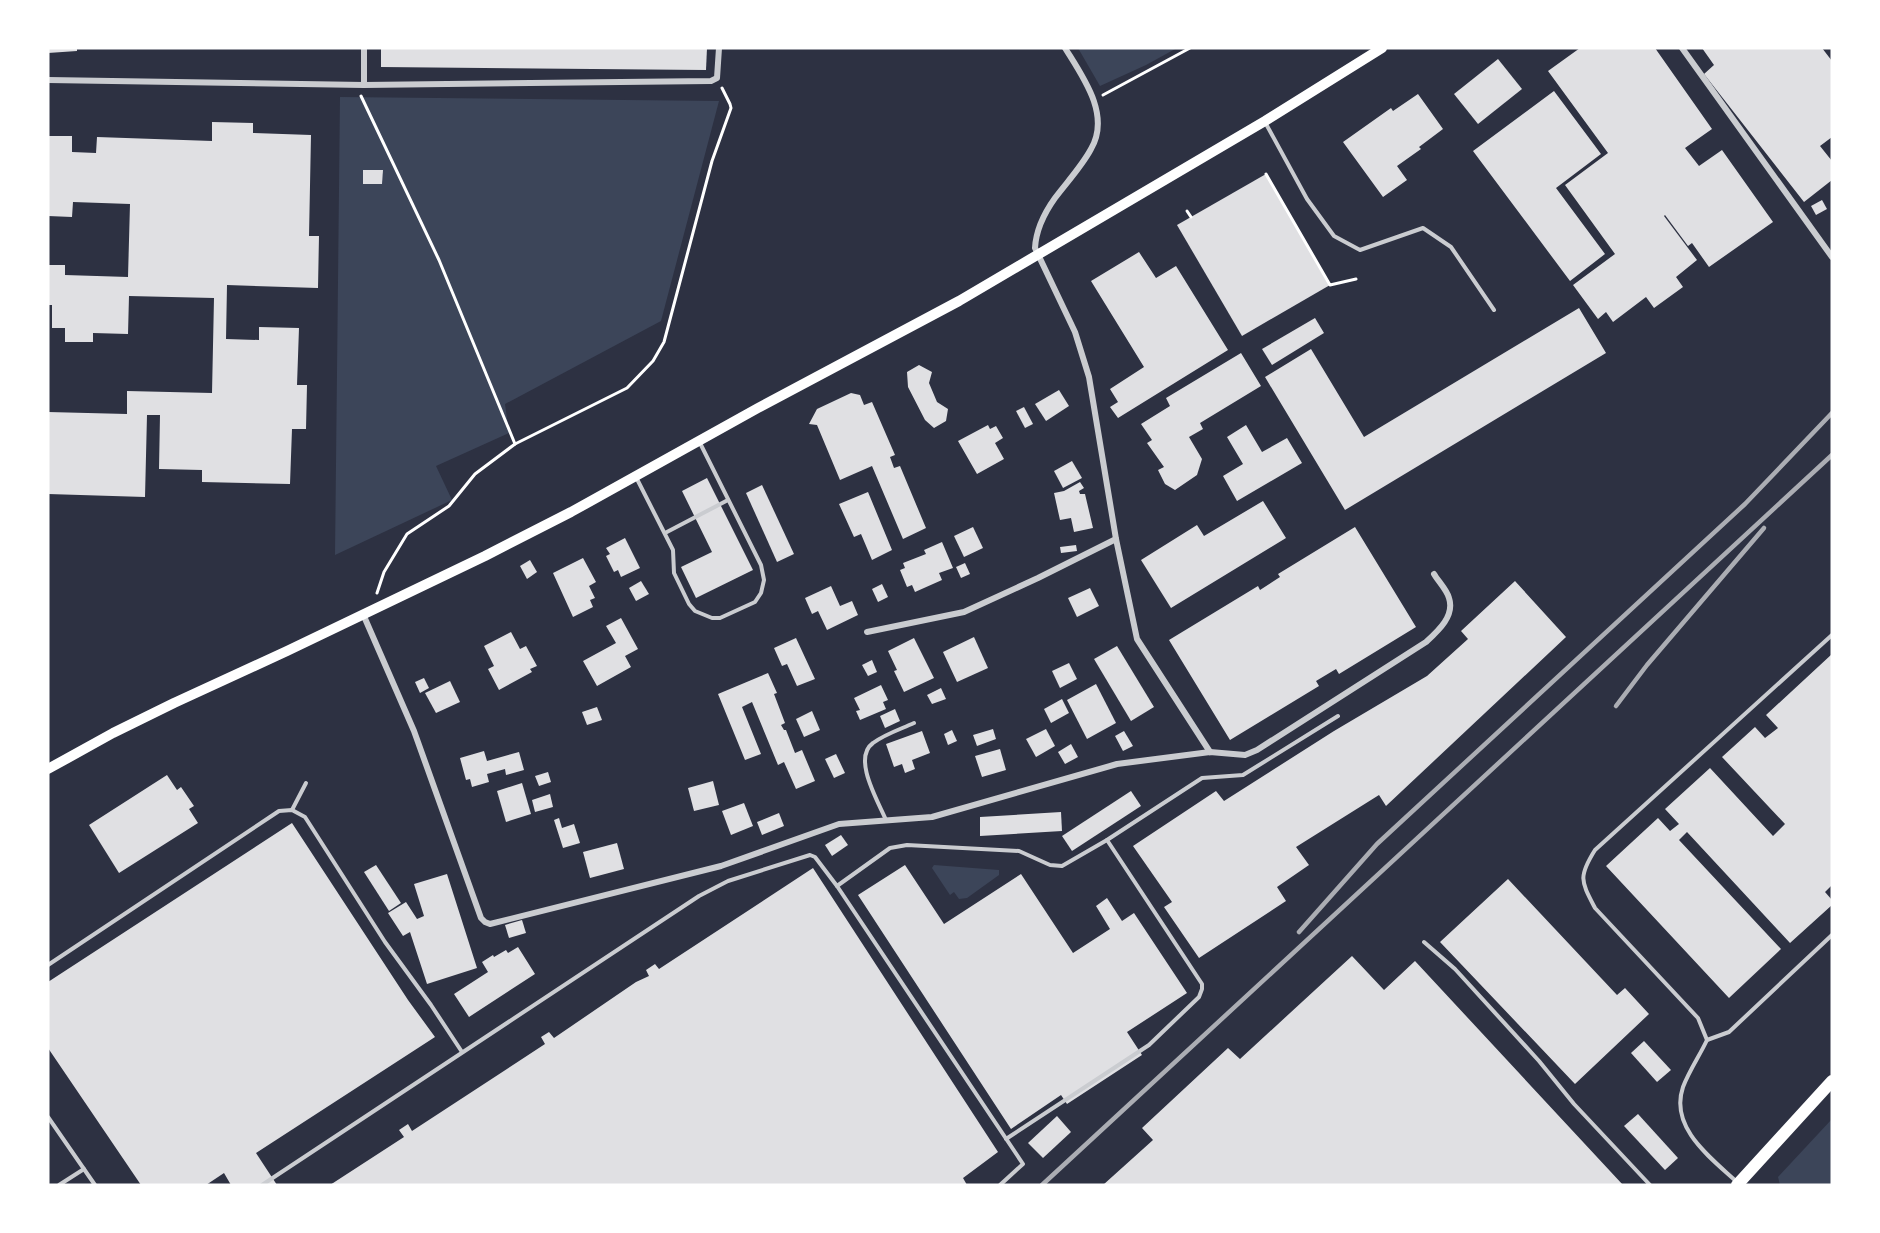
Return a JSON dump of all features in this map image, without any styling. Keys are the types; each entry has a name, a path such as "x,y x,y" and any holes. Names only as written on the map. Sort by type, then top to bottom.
{"main road":[{"path":"48,769 174,703 485,556 571,512 698,440 959,301 1265,121 1382,48"},
{"path":"1737,1184 1832,1081"}],"street":[{"path":"364,48 364,85"},
{"path":"48,80 364,85 711,81 717,78 719,48"},
{"path":"1065,48 1094,100 1099,130 1091,149 1051,203 1035,238 1035,248 1075,332 1089,377 1116,539 1137,639 1210,752"},
{"path":"1682,48 1832,257"},
{"path":"867,632 964,612 1116,539"},
{"path":"363,614 414,731 481,918 490,924 721,866 839,824 932,817 1117,764 1210,752 1245,755 1257,750 1426,642 1444,623 1450,604 1449,597 1434,574"}],"lane":[{"path":"1265,121 1307,199 1334,236 1360,250 1423,228 1451,247 1494,310"},
{"path":"635,475 674,550 674,573 689,604 696,611 712,618 720,618 754,602 761,593 764,580 761,565 698,440"},
{"path":"665,533 728,500"},
{"path":"1707,1040 1698,1018 1595,908 1584,886 1584,867 1595,850 1832,635"},
{"path":"837,886 890,848 907,845 1019,851 1059,867 1107,840 1202,778 1243,775 1338,716"},
{"path":"886,820 863,761 865,751 877,741 914,723"},
{"path":"292,810 306,783"},
{"path":"48,964 279,811 292,810 306,817 385,942 462,1052"},
{"path":"1006,1138 1149,1045 1199,997 1202,989 1202,984 1107,840"},
{"path":"262,1185 715,887 810,855 815,857 837,886 1023,1164 1000,1185"},
{"path":"1737,1184 1702,1150 1680,1114 1683,1088 1707,1040 1729,1032 1832,935"},
{"path":"1424,942 1455,969 1539,1061 1574,1104 1650,1185"},
{"path":"48,1117 95,1185"},
{"path":"59,1185 84,1169"}],"path":[{"path":"1094,100 1190,48"},
{"path":"377,607 377,592 384,572 406,534 450,506 475,474 515,444 627,388 660,352 712,161 731,108 717,78"},
{"path":"355,84 438,260 515,444"},
{"path":"1266,174 1330,285 1356,279"},
{"path":"1187,211 1191,217"}],"shaded area":[{"path":"1078,48 1177,48 1100,86"},
{"path":"340,97 719,101 661,321 505,404 509,433 436,466 452,500 335,555"},
{"path":"934,865 999,870 999,875 967,898 959,899 954,892 950,895 932,868"},
{"path":"1832,1119 1832,1185 1780,1185 1778,1177"}],"building":[{"path":"48,48 77,48 77,51 48,53"},
{"path":"381,48 707,48 706,70 381,67"},
{"path":"1580,48 1655,48 1712,129 1685,148 1699,166 1722,150 1773,222 1709,267 1692,243 1688,246 1665,215 1697,260 1676,277 1683,287 1654,308 1646,297 1613,322 1606,312 1598,319 1573,285 1615,254 1565,185 1608,153 1548,71"},
{"path":"1702,48 1822,48 1832,61 1832,137 1820,146 1832,161 1832,180 1804,202 1704,74 1714,65"},
{"path":"1498,59 1522,89 1478,124 1454,94"},
{"path":"1554,91 1601,154 1556,188 1605,254 1570,281 1473,151"},
{"path":"1418,94 1443,129 1397,166 1407,180 1383,197 1343,142 1391,108 1393,111"},
{"path":"212,122 253,123 253,133 311,135 309,236 319,236 318,288 227,285 226,339 259,340 259,327 299,328 297,385 307,385 306,429 292,429 290,484 202,482 202,470 159,469 160,415 147,415 145,497 48,494 48,412 127,414 127,391 212,393 214,298 129,296 128,334 93,333 93,342 65,342 65,328 52,328 52,305 48,305 48,265 65,265 65,275 128,277 130,204 73,202 72,217 48,216 48,136 72,136 72,152 96,153 97,137 212,141"},
{"path":"363,170 383,170 382,184 363,184"},
{"path":"1266,174 1330,285 1242,336 1177,225"},
{"path":"1822,200 1827,209 1816,215 1811,206"},
{"path":"1139,252 1156,278 1176,266 1228,350 1118,418 1110,407 1118,402 1110,389 1144,367 1091,281"},
{"path":"1579,308 1606,353 1345,510 1265,377 1311,349 1364,437"},
{"path":"1315,318 1324,333 1272,365 1262,349"},
{"path":"1241,353 1261,386 1200,423 1203,429 1189,437 1202,459 1197,475 1175,490 1165,484 1158,470 1164,467 1147,443 1152,440 1141,424 1170,406 1166,398"},
{"path":"919,365 932,372 929,383 937,402 948,409 946,421 934,428 925,420 908,387 907,372"},
{"path":"1059,390 1069,406 1046,421 1035,404"},
{"path":"851,393 860,395 864,405 872,402 895,455 890,457 894,468 900,466 926,528 903,539 872,466 840,480 817,425 809,424 817,409"},
{"path":"1024,407 1033,424 1025,428 1016,411"},
{"path":"988,425 990,429 996,426 1003,438 995,443 1004,459 977,474 958,441"},
{"path":"1246,425 1262,452 1287,438 1302,463 1237,501 1223,476 1243,464 1227,437"},
{"path":"1072,461 1082,478 1063,488 1054,471"},
{"path":"707,478 753,570 696,598 681,567 712,552 682,491"},
{"path":"1080,482 1084,488 1079,491 1080,494 1085,494 1093,528 1074,532 1071,518 1060,520 1054,493 1064,491"},
{"path":"762,485 794,554 777,562 746,493"},
{"path":"868,492 892,550 872,560 861,534 854,537 839,504"},
{"path":"1263,501 1286,538 1171,608 1141,560 1197,525 1204,536"},
{"path":"973,527 983,548 964,557 954,536"},
{"path":"1355,527 1416,627 1339,674 1336,669 1316,681 1319,686 1230,740 1169,640 1258,586 1260,590 1280,577 1278,574"},
{"path":"625,538 640,568 621,577 618,570 614,572 606,556 610,554 606,548"},
{"path":"942,542 953,568 939,573 942,580 915,592 912,585 907,587 900,570 905,568 903,563 926,554 924,550"},
{"path":"1076,545 1077,551 1061,553 1060,547"},
{"path":"583,558 596,582 589,586 595,598 590,600 593,607 573,617 553,573"},
{"path":"530,560 537,572 527,579 520,566"},
{"path":"965,563 970,574 961,578 956,567"},
{"path":"641,581 649,594 636,601 629,588"},
{"path":"1515,581 1566,637 1386,806 1379,795 1296,847 1309,865 1277,887 1286,901 1199,958 1164,907 1172,902 1133,846 1216,791 1224,801 1334,731 1427,676 1468,639 1461,631"},
{"path":"882,584 888,597 878,602 872,589"},
{"path":"831,586 840,606 852,601 858,615 827,630 818,611 812,614 805,598"},
{"path":"1090,588 1099,606 1077,617 1068,598"},
{"path":"621,618 638,649 625,656 631,667 597,686 583,661 616,643 606,626"},
{"path":"511,632 520,649 526,646 537,666 530,669 532,672 499,690 488,669 494,666 484,646"},
{"path":"974,637 988,668 957,682 943,652"},
{"path":"796,638 815,679 797,686 787,664 782,666 774,648"},
{"path":"914,638 934,678 904,692 888,651"},
{"path":"1117,646 1154,707 1131,721 1094,659"},
{"path":"1832,654 1832,885 1825,892 1832,900 1832,905 1790,943 1687,832 1679,840 1781,949 1729,998 1606,866 1658,818 1670,831 1679,824 1665,809 1710,768 1773,836 1785,824 1722,757 1755,727 1765,738 1778,728 1766,715"},
{"path":"872,660 877,672 868,676 862,665"},
{"path":"1069,663 1077,679 1060,688 1052,671"},
{"path":"768,673 777,693 774,694 785,723 781,725 786,730 795,753 802,750 815,781 796,789 784,762 778,765 752,702 742,707 761,754 745,760 718,694"},
{"path":"424,678 429,688 420,693 415,682"},
{"path":"450,681 460,702 436,713 425,693"},
{"path":"1096,684 1116,723 1087,739 1067,700"},
{"path":"881,685 888,700 883,702 886,709 860,720 856,711 860,710 854,698"},
{"path":"941,688 946,699 932,704 927,695"},
{"path":"1062,699 1069,713 1051,723 1044,709"},
{"path":"597,707 602,720 587,725 582,712"},
{"path":"895,709 900,721 885,728 880,716"},
{"path":"812,711 820,730 804,737 796,719"},
{"path":"993,729 996,739 977,746 973,735"},
{"path":"1046,729 1055,746 1036,757 1026,739"},
{"path":"952,730 957,741 948,745 944,734"},
{"path":"922,731 930,753 912,760 915,769 905,773 902,764 894,767 886,744"},
{"path":"1124,731 1133,746 1123,751 1115,736"},
{"path":"1071,744 1078,757 1065,764 1058,752"},
{"path":"1000,749 1006,770 982,777 975,756"},
{"path":"484,751 487,761 519,752 524,770 506,775 505,769 487,774 489,782 472,787 470,779 466,780 460,758"},
{"path":"836,754 845,773 834,778 825,759"},
{"path":"548,772 551,782 539,786 535,776"},
{"path":"167,775 177,790 181,787 194,806 189,809 198,823 119,873 89,825"},
{"path":"713,781 719,805 694,811 688,788"},
{"path":"522,783 531,814 506,822 497,791"},
{"path":"1131,791 1141,806 1072,851 1062,836"},
{"path":"550,794 553,807 535,812 532,800"},
{"path":"744,803 753,826 731,835 722,811"},
{"path":"1061,812 1062,831 980,836 980,817"},
{"path":"779,813 784,826 762,835 757,822"},
{"path":"559,818 562,828 574,824 580,843 563,848 554,820"},
{"path":"292,823 408,1000 435,1037 256,1153 277,1185 231,1185 224,1173 206,1185 141,1185 48,1048 48,982"},
{"path":"841,835 848,845 832,856 825,845"},
{"path":"617,843 624,869 590,878 583,852"},
{"path":"376,865 401,903 389,911 364,872"},
{"path":"905,865 944,924 1021,874 1073,953 1110,929 1096,906 1107,898 1122,921 1134,913 1187,993 1127,1032 1142,1055 1067,1104 1061,1095 1011,1129 858,895"},
{"path":"813,868 998,1152 963,1178 967,1185 330,1185 404,1137 399,1130 408,1124 412,1131 545,1044 541,1037 549,1032 554,1038 636,982 649,976 646,970 655,964 659,969"},
{"path":"447,874 477,968 427,984 410,932 403,936 388,913 406,902 417,919 424,916 414,884"},
{"path":"1508,879 1617,995 1625,988 1649,1014 1575,1084 1440,942"},
{"path":"522,920 526,933 509,938 505,925"},
{"path":"518,947 535,974 469,1017 454,994 488,972 482,962 493,955 494,957 506,950 508,953"},
{"path":"1352,956 1384,990 1415,961 1623,1185 1103,1185 1153,1140 1142,1128 1228,1048 1240,1059"},
{"path":"1644,1041 1671,1070 1657,1082 1631,1053"},
{"path":"1638,1114 1678,1158 1665,1170 1624,1126"},
{"path":"1057,1116 1071,1132 1043,1158 1028,1143"}],"railway":[{"path":"1299,932 1377,844 1745,504 1832,413"},
{"path":"1042,1185 1832,455"},
{"path":"1616,706 1647,665 1764,528"}]}
